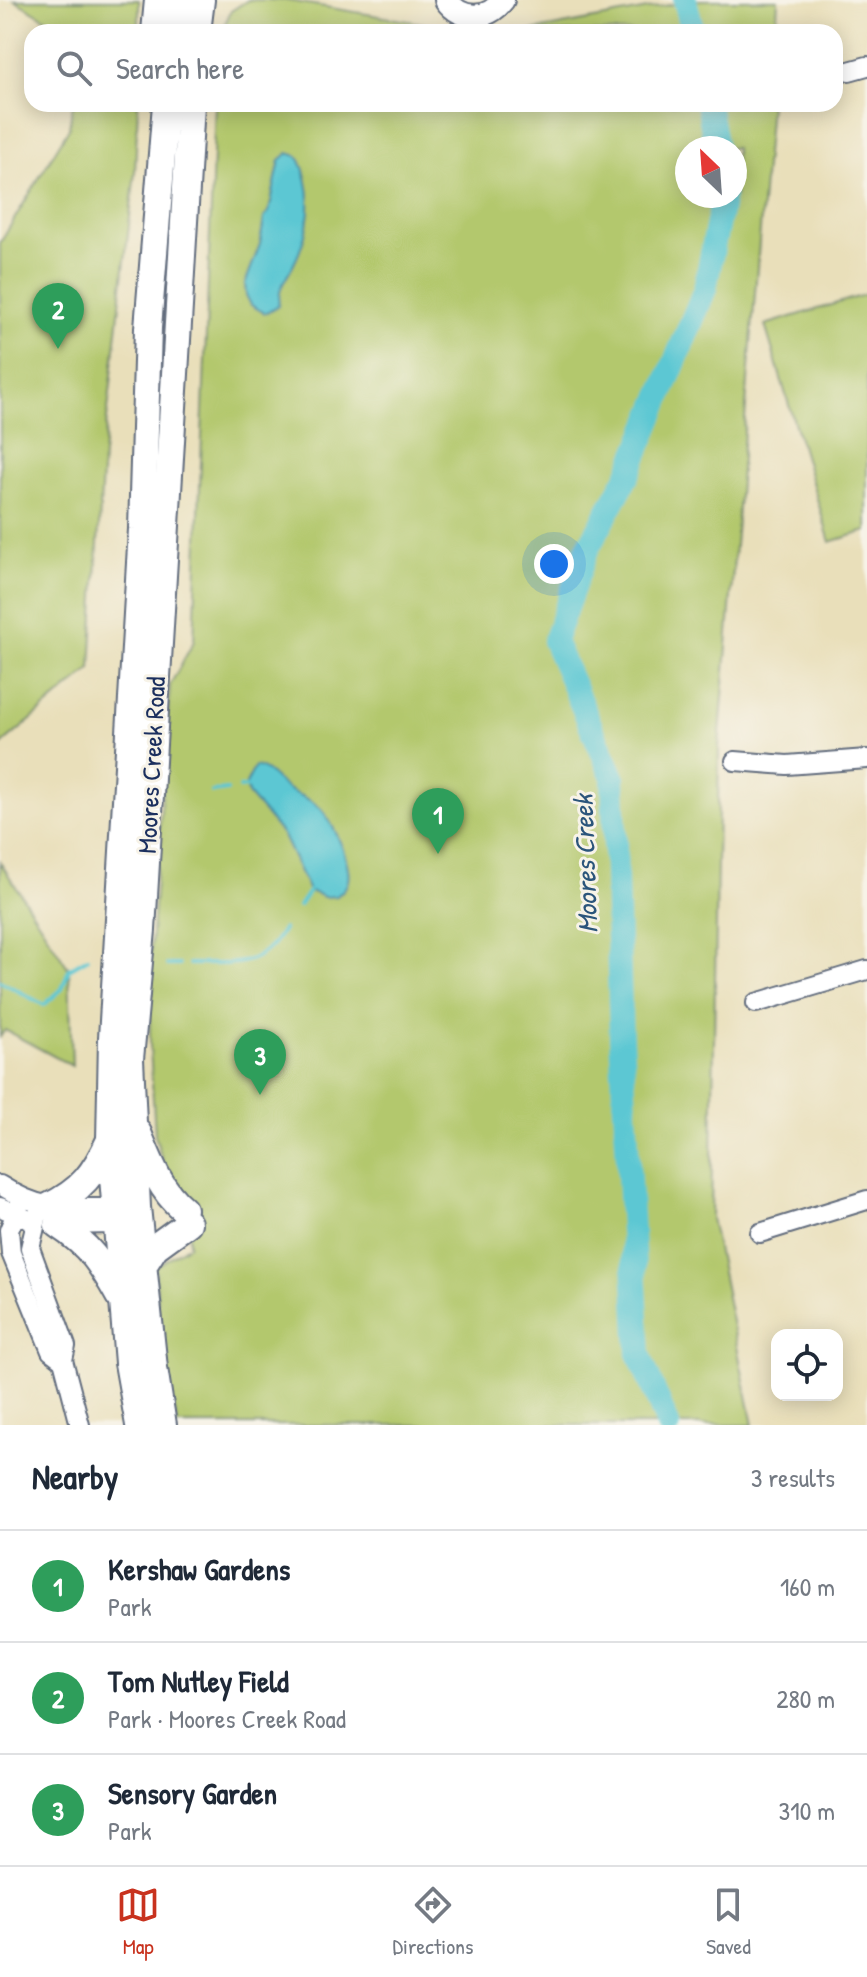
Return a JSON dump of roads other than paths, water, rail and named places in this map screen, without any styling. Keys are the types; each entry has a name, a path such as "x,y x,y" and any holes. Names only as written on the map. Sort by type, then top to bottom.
{"highway":[{"path":"156,24 158,0"},
{"path":"180,24 196,1"},
{"path":"196,1 197,24"},
{"path":"153,112 162,150"},
{"name":"Moores Creek Road","path":"163,1425 143,1266 127,1216 110,1140 114,997 142,529 148,328 165,112"},
{"name":"Moores Creek Road","path":"139,1425 128,1363 122,1302 132,1119 130,1059 142,930 191,112"},
{"path":"132,1119 163,1186 186,1216 155,1247 143,1266"},
{"path":"31,1212 82,1187 110,1140"},
{"path":"31,1212 88,1247 98,1258 122,1302"}],"main road":[{"path":"446,0 457,11 472,16 492,12 503,0"}],"street":[{"path":"735,761 787,765 867,759"},
{"path":"756,1003 867,970"},
{"path":"0,1185 31,1212 127,1216"},
{"path":"760,1233 867,1200"},
{"path":"31,1212 9,1230 11,1253 51,1351 63,1360 80,1425"}],"water":[{"path":"288,153 298,156 304,169 309,197 307,225 299,253 281,288 278,306 265,313 251,305 245,284 260,244 280,160"},
{"path":"255,766 314,803 330,821 348,868 346,886 337,896 324,897 309,891 282,834 248,794 246,784"}],"waterway":[{"name":"Moores Creek","path":"685,0 691,24"},
{"name":"Moores Creek","path":"709,112 714,136"},
{"name":"Moores Creek","path":"668,1425 639,1354 621,1038 613,777 554,641 587,550 628,475 705,289 721,208"},
{"path":"240,788 247,787"},
{"path":"212,792 227,790"},
{"path":"299,906 309,891"},
{"path":"189,964 231,964 254,958 274,943 283,929"},
{"path":"0,981 44,1005 62,989 69,969 88,958"},
{"path":"167,965 179,965"}],"place":[{"name":"Tom Nutley Field","path":"58,349"},
{"name":"Kershaw Gardens","path":"438,854"},
{"name":"Sensory Garden","path":"260,1095"}]}
